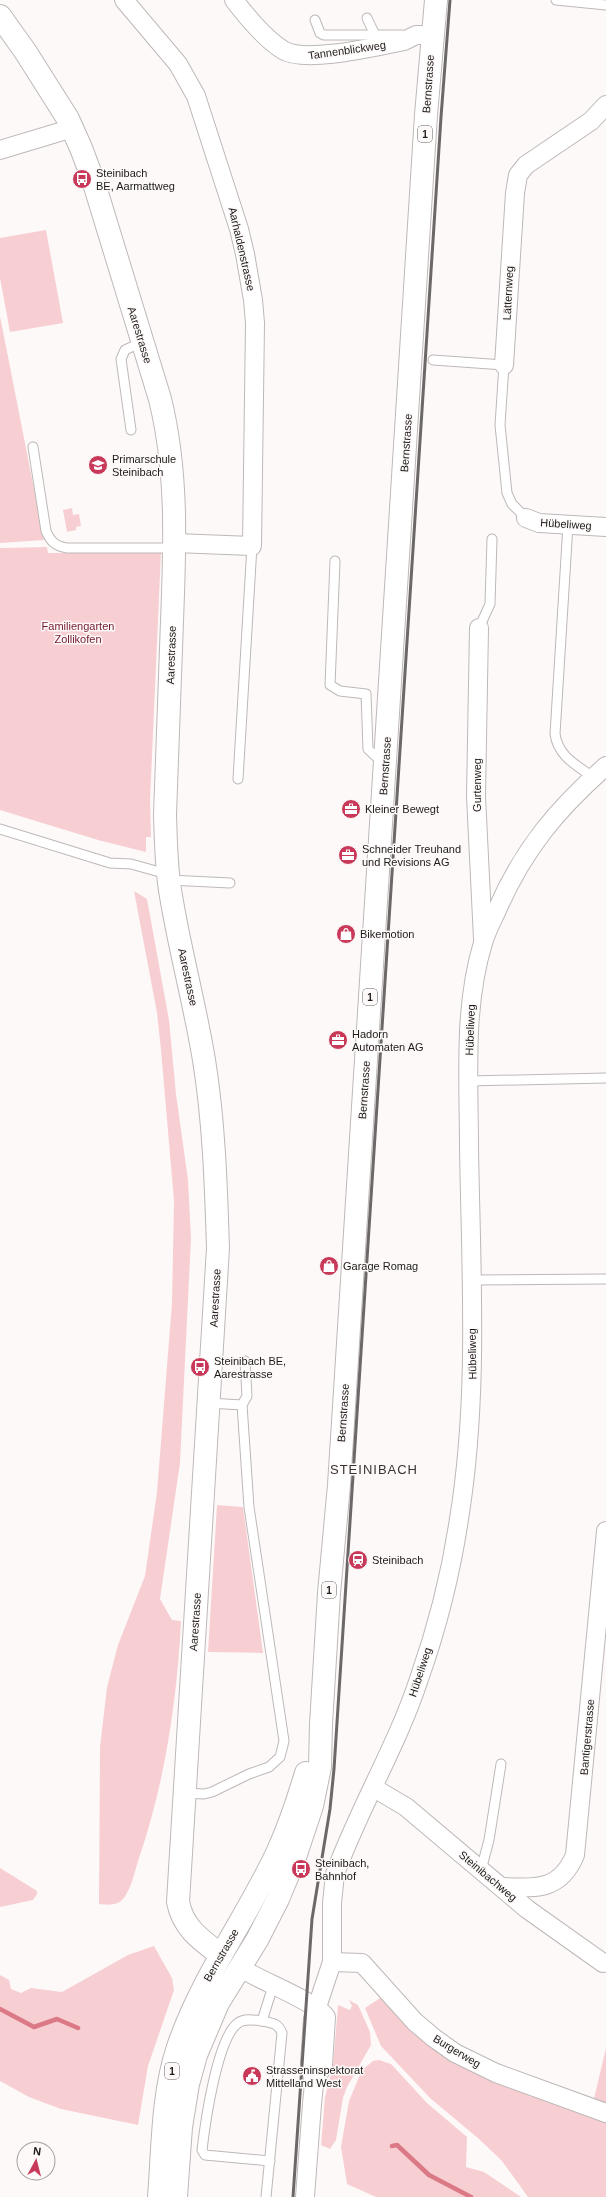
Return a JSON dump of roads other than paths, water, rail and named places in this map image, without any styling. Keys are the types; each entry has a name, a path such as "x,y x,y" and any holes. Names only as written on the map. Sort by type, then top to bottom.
{"main road":[{"name":"Bernstrasse","path":"176,2197 181,2127 188,2084 205,2030 239,1967 257,1940 278,1899 306,1827 320,1766 321,1724 339,1485 386,765 424,35 436,0"},
{"name":"Aarestrasse","path":"0,16 45,81 72,128 93,180 167,426 174,480 175,545 165,815 169,877 204,1061 215,1154 218,1248 178,1890 180,1912 189,1929 221,1955 239,1967"},
{"name":"Bernstrasse","path":"159,2197 166,2103 178,2049 200,1992 277,1853 297,1802 321,1724"}],"street":[{"name":"Aarhaldenstrasse","path":"124,0 178,64 196,96 239,229 245,254 253,300 255,323 252,546"},
{"name":"Tannenblickweg","path":"234,0 249,20 284,51 304,56 404,41 424,35"},
{"name":"Lätternweg","path":"504,365 515,193 518,175 526,165 591,121 606,105"},
{"path":"0,150 72,128"},
{"name":"Hübeliweg","path":"526,518 539,523 606,527"},
{"path":"175,545 252,546"},
{"name":"Gurtenweg","path":"479,628 476,796 483,941"},
{"name":"Hübeliweg","path":"317,2008 332,1962 332,1903 335,1874 374,1788 419,1680 442,1602 455,1542 466,1468 472,1391 469,1081 470,1007 483,941 510,880 526,854 559,812 600,771"},
{"name":"Bantigerstrasse","path":"502,1887 527,1888 545,1886 559,1880 569,1869 575,1855 606,1531"},
{"name":"Steinibachweg","path":"374,1788 406,1807 527,1909 603,1963"},
{"name":"Burgerweg","path":"332,1962 362,1963 415,2022 434,2038 475,2064 606,2113"},
{"path":"239,1967 317,2008 327,2020 323,2065 314,2084 305,2197"}],"lane":[{"path":"556,0 606,5"},
{"path":"367,18 376,35"},
{"path":"315,20 320,33 324,35 424,35"},
{"path":"131,430 121,359 125,350 142,342"},
{"path":"433,360 504,365"},
{"name":"Lätternweg","path":"504,365 500,425 507,492 512,504 526,518"},
{"path":"33,447 46,531 52,542 56,545 66,548 175,545"},
{"path":"568,525 555,734 556,743 565,757 600,771"},
{"path":"479,628 490,604 492,539"},
{"path":"238,779 252,546"},
{"path":"335,561 330,685 340,691 366,694 368,749 386,765"},
{"path":"0,829 110,863 131,864 169,877 230,883"},
{"path":"469,1081 606,1078"},
{"path":"472,1280 606,1279"},
{"path":"185,1793 204,1794 212,1792 249,1774 269,1767 280,1757 284,1741 249,1507 242,1405 247,1396 245,1361"},
{"path":"209,1403 242,1405"},
{"path":"481,1870 489,1840 501,1764"},
{"path":"262,2021 273,1986"},
{"path":"266,2197 270,2161 282,2033 280,2027 273,2023 249,2020 238,2022 231,2031 215,2073 202,2150 205,2154 215,2156 270,2161"}],"waterway":[{"name":"Steinibach","path":"0,2009 34,2027 57,2019 78,2028"},
{"name":"Steinibach","path":"392,2146 397,2145 429,2175 471,2197"}],"railway":[{"path":"293,2197 312,1919 330,1809 334,1769 441,117 450,0"}],"place":[{"name":"Steinibach BE, Aarmattweg","path":"82,179"},
{"name":"Primarschule Steinibach","path":"98,465"},
{"name":"Kleiner Bewegt","path":"351,809"},
{"name":"Schneider Treuhand und Revisions AG","path":"348,855"},
{"name":"Bikemotion","path":"346,934"},
{"name":"Hadorn Automaten AG","path":"338,1040"},
{"name":"Garage Romag","path":"329,1266"},
{"name":"Steinibach BE, Aarestrasse","path":"200,1367"},
{"name":"Steinibach","path":"358,1560"},
{"name":"Steinibach, Bahnhof","path":"301,1869"},
{"name":"Strasseninspektorat Mittelland West","path":"252,2076"}],"district":[{"name":"STEINIBACH","path":"374,1469"}],"park label":[{"name":"Familiengarten Zollikofen","path":"78,632"}]}
